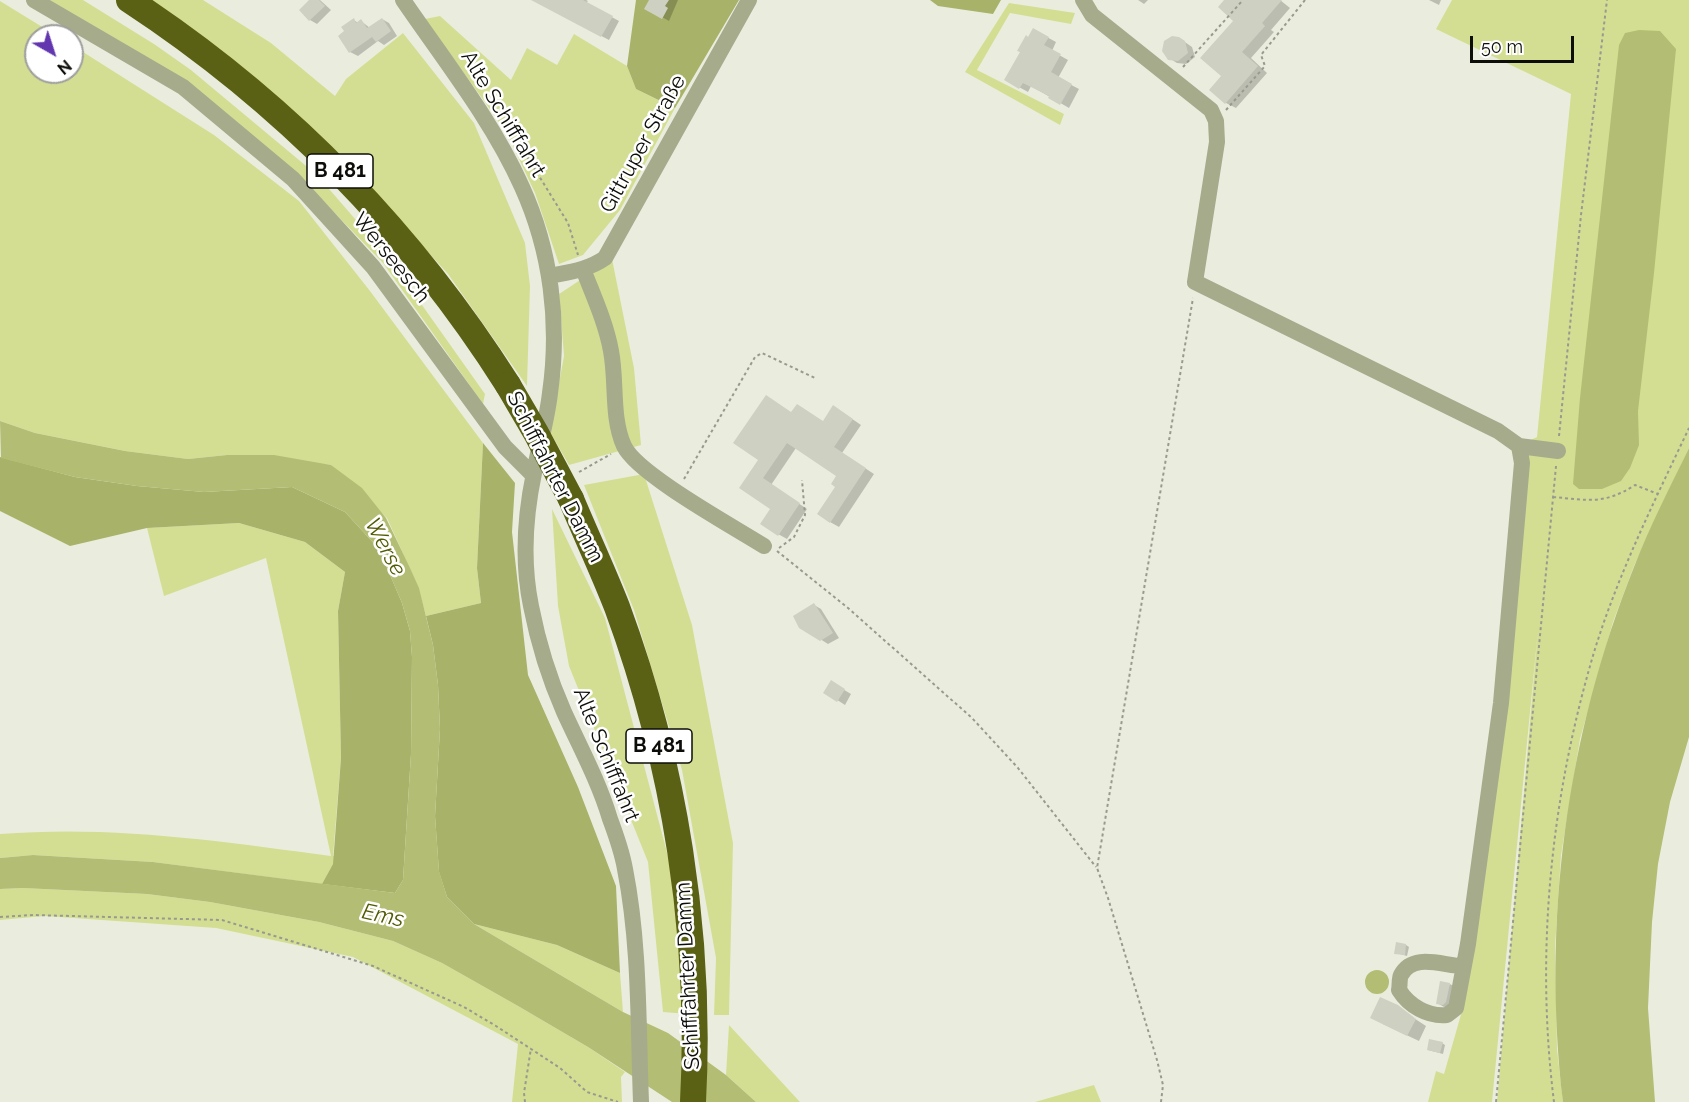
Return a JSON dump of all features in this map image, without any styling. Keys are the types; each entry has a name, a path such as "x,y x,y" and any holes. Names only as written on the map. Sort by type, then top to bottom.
{"highway":[{"name":"Schifffahrter Damm","path":"129,0 220,64 324,155 357,189 422,264 465,321 508,385 571,499 610,589 634,656 669,786 686,898 693,1006 693,1102"}],"street":[{"name":"Werseesch","path":"34,0 183,87 293,179 374,267 505,447 533,475"},
{"name":"Alte Schifffahrt","path":"403,0 507,156 542,242 553,309 553,376 549,406 533,475 526,542 530,603 549,674 563,710 591,767 610,816 625,866 631,900 636,963 641,1102"},
{"name":"Gittruper Straße","path":"549,276 596,265 605,258 748,0"},
{"path":"1083,0 1092,15 1211,110 1216,121 1218,132 1196,282 1498,431 1520,446 1558,451"},
{"path":"583,269 611,350 618,424 624,447 642,467 674,490 764,546"},
{"path":"1463,966 1470,933 1501,703 1522,463 1520,446"}],"path":[{"path":"1172,80 1242,0"},
{"path":"1216,121 1265,66 1261,55 1305,0"},
{"path":"1496,1102 1581,215 1607,0"},
{"path":"1097,868 1196,282"},
{"path":"674,490 687,475 755,357 762,353 814,378"},
{"path":"1554,1102 1549,1054 1547,932 1558,806 1576,720 1596,648 1639,534 1689,428"},
{"path":"579,472 624,447"},
{"path":"802,480 805,514 794,537 785,545 775,549 848,608 972,718 1018,768 1097,868 1157,1060 1163,1085 1161,1102"},
{"path":"1553,497 1604,500 1635,485 1658,494"},
{"path":"0,917 33,915 222,920 373,966 464,1007 560,1068 587,1092 618,1102"},
{"path":"525,1102 524,1093 531,1048"}],"shaded area":[{"path":"48,0 83,0 154,44 191,70 317,175 388,257 485,394 483,404 383,263 297,174"},
{"path":"149,0 203,0 271,43 335,96 346,79 403,33 474,123 525,243 530,286 527,386 448,274 333,148 174,15"},
{"path":"636,0 739,0 675,108 636,89 627,66"},
{"path":"930,0 1001,0 993,14 938,6"},
{"path":"1452,0 1689,0 1689,448 1634,566 1613,622 1580,739 1561,855 1555,947 1557,1049 1563,1102 1497,1102 1538,630 1492,1102 1428,1102 1436,1071 1444,1074 1462,1011 1496,710 1519,446 1537,437 1571,94 1436,29"},
{"path":"0,1 37,24 24,24 24,84 84,84 84,53 214,135 299,201 370,291 483,443 477,568 481,603 426,616 418,587 387,518 331,465 227,455 188,459 125,451 35,433 0,421"},
{"path":"1009,3 1075,13 1071,24 1010,13 977,70 1064,114 1060,125 965,72"},
{"path":"440,16 511,80 527,48 557,65 574,34 627,66 636,89 675,108 620,210 583,255 559,264 535,193 507,133 425,19"},
{"path":"612,259 634,368 641,445 569,465 550,432 564,356 559,294"},
{"path":"483,443 515,483 512,532 528,675 578,787 616,886 620,973 557,945 474,924 447,897 439,872 435,816 440,729 438,685 433,645 426,616 481,603 477,568"},
{"path":"0,457 75,477 137,486 204,492 292,487 345,512 379,549 402,603 410,631 412,657 411,754 403,880 395,893 322,884 333,864 341,758 338,611 345,572 305,542 239,523 147,528 70,546 0,511"},
{"path":"644,474 692,625 733,843 729,1015 714,1015 716,958 682,770 634,610 584,485"},
{"path":"552,509 605,618 669,860 688,1014 663,1012 648,862 569,666 558,606"},
{"path":"239,523 305,542 345,572 338,611 341,758 333,856 337,857 322,884 153,862 33,855 0,858 0,834 42,832 166,836 331,856 266,558 164,596 147,528"},
{"path":"0,889 147,894 210,902 319,922 393,941 442,963 588,1047 625,1072 621,1077 622,1102 512,1102 518,1044 353,957 216,928 45,916 0,920"},
{"path":"474,924 557,945 620,973 623,1012"},
{"path":"729,1025 800,1102 756,1102 726,1075"},
{"path":"1094,1085 1101,1102 1035,1102"}],"water":[{"path":"1639,30 1660,31 1676,49 1638,411 1639,445 1630,468 1621,481 1602,489 1579,489 1573,484 1580,398 1619,45 1625,33"},
{"path":"0,421 35,433 125,451 188,459 227,455 274,455 331,465 362,488 386,518 410,568 419,588 433,645 440,729 435,816 439,871 447,897 474,924 623,1012 668,1033 726,1075 756,1102 672,1102 588,1047 518,1006 442,963 393,941 319,922 210,902 147,894 0,889 0,858 33,855 153,862 395,893 403,880 411,754 412,657 410,631 402,603 379,549 345,512 292,487 204,492 137,486 75,477 1,458"},
{"path":"1689,448 1689,737 1670,802 1658,864 1652,922 1648,1008 1655,1102 1563,1102 1557,1034 1558,898 1565,830 1576,763 1591,697 1611,631 1640,552"},
{"path":"1377,970 1385,974 1389,982 1385,990 1377,994 1369,990 1365,982 1369,974"}],"building":[{"path":"309,0 319,0 325,6 309,21 299,10"},
{"path":"531,0 583,0 613,16 601,37"},
{"path":"649,0 669,0 665,6 668,8 662,19 644,9"},
{"path":"1224,0 1282,0 1262,23 1265,26 1242,52 1258,66 1225,104 1209,90 1221,76 1200,58 1233,21 1218,7"},
{"path":"354,18 356,23 361,19 367,28 382,18 391,31 376,42 372,37 349,53 338,36 344,31 341,27"},
{"path":"1033,28 1049,37 1044,45 1061,54 1051,72 1072,84 1060,105 1048,98 1049,96 1023,83 1019,89 1004,80 1020,52 1017,51"},
{"path":"1172,36 1185,41 1188,53 1178,61 1168,60 1162,51 1164,41"},
{"path":"766,395 791,412 797,404 823,421 833,405 853,419 834,447 866,468 830,523 817,514 835,487 831,484 836,476 787,443 763,478 800,503 778,536 760,524 770,509 739,488 758,460 733,443"},
{"path":"814,603 833,633 820,641 799,628 793,616"},
{"path":"831,680 845,689 837,702 823,693"},
{"path":"1396,942 1406,944 1405,955 1394,954"},
{"path":"1440,981 1450,983 1446,1002 1443,1005 1436,1004"},
{"path":"1380,997 1398,1005 1416,1019 1407,1036 1370,1018"},
{"path":"1429,1039 1443,1042 1440,1053 1427,1050"}],"water label":[{"name":"Werse","path":"385,547"},
{"name":"Ems","path":"383,916"}]}
